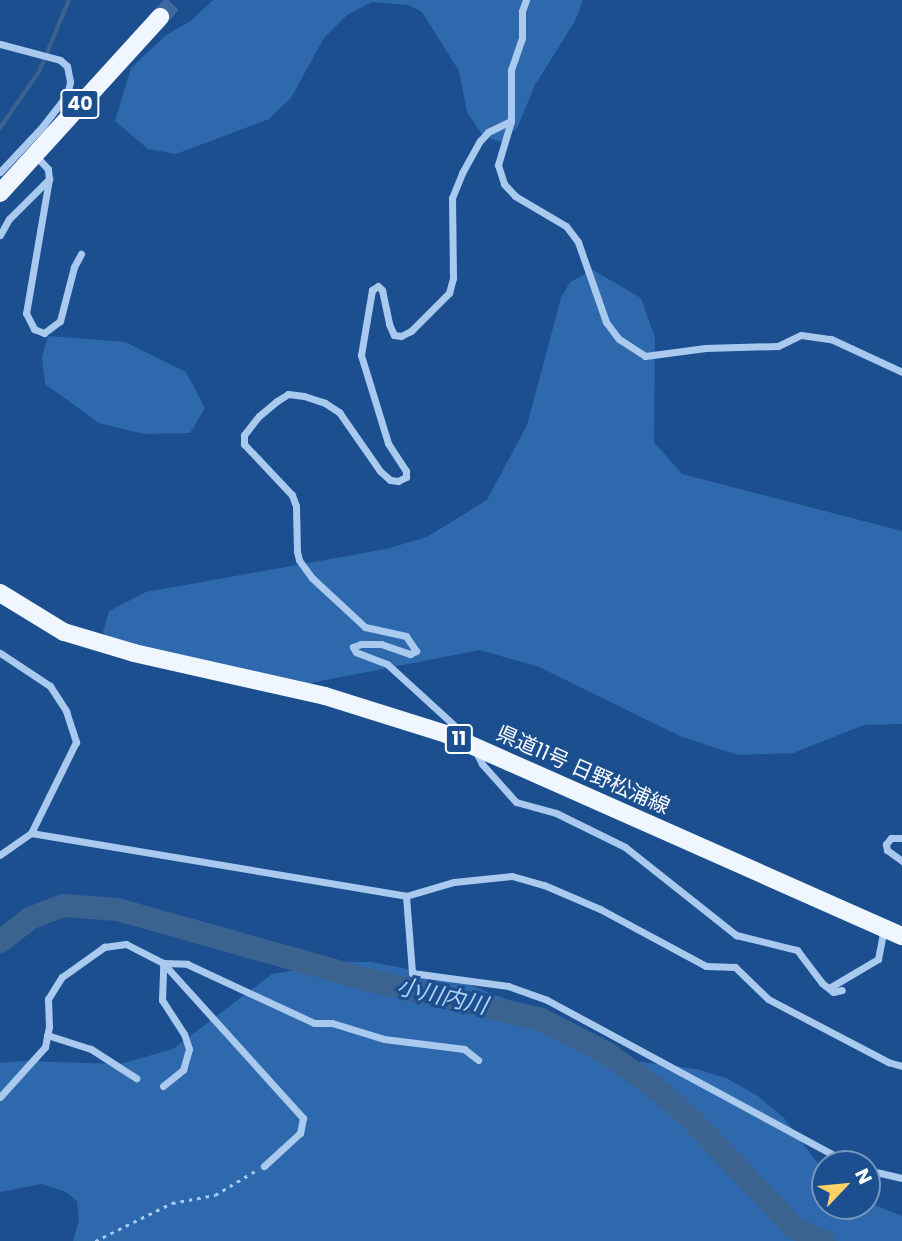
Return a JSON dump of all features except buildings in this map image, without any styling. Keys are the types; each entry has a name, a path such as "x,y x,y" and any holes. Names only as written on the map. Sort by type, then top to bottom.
{"main road":[{"name":"40","path":"0,193 160,17"},
{"name":"県道11号 日野松浦線","path":"0,593 64,632 134,653 325,696 446,734 902,936"}],"street":[{"path":"526,0 522,11 522,38 511,70 510,121 498,165 504,184 515,196 566,226 578,242 606,322 619,339 645,356 705,348 778,346 801,335 831,339 902,372"},
{"path":"0,44 60,60 67,66 70,82 67,95 43,126 0,172"},
{"path":"510,121 488,132 480,141 452,198 453,278 449,293 421,318 411,331 401,336 394,335 389,324 382,290 377,286 372,290 361,355 388,443 406,471 406,477 398,481 390,480 380,471 339,412 326,403 304,396 288,394 277,401 259,416 244,435 244,444 292,495 296,506 299,560 312,578 365,627 406,636 416,651 410,654 381,644 361,644 353,647 356,652 387,664 468,738 482,764 516,802 556,813 625,847 736,935 797,950 833,992 842,990"},
{"path":"35,154 48,169 49,179 26,313 34,328 44,333 60,321 66,310 74,267 82,254"},
{"path":"0,235 9,219 49,179"},
{"path":"0,653 50,687 66,710 76,742 31,833 0,855"},
{"path":"31,833 406,896 454,882 512,876 544,885 600,909 706,966 735,967 768,999 888,1062 902,1066"},
{"path":"902,838 891,838 886,844 887,849 902,861"},
{"path":"406,896 412,973 508,986 547,1000 824,1150"},
{"path":"829,988 878,959 885,929"},
{"path":"0,1097 45,1047 48,999 62,977 104,947 126,944 163,963 303,1118 300,1133 264,1166"},
{"path":"163,963 187,964 314,1023 332,1023 384,1039 464,1049 478,1060"},
{"path":"163,963 162,1000 184,1034 189,1049 183,1070 163,1086"},
{"path":"47,1035 91,1049 136,1078"},
{"path":"881,1173 902,1178"}],"path":[{"path":"95,1241 172,1203 215,1195 264,1166"}],"shaded area":[{"path":"213,0 583,0 575,21 535,85 517,128 501,142 483,136 467,112 459,71 422,12 408,5 372,2 347,15 324,38 291,98 269,119 176,154 148,149 115,121 131,68 166,35 191,21"},
{"path":"593,270 641,298 655,338 654,442 682,474 902,531 902,724 864,725 793,753 738,755 682,737 539,667 480,650 285,688 113,647 103,632 109,611 146,592 386,549 427,537 487,500 527,425 561,298 570,282"},
{"path":"48,336 125,342 186,372 205,408 190,433 144,434 99,423 45,384 42,357"},
{"path":"342,962 371,962 450,977 513,1002 559,1038 602,1057 696,1069 726,1078 758,1096 784,1118 811,1154 811,1220 881,1220 881,1208 902,1216 902,1241 73,1241 79,1220 77,1201 66,1192 42,1184 0,1192 0,1063 23,1061 120,1064 173,1049 272,974"}],"waterway":[{"path":"0,128 39,72 69,0"},
{"name":"小川内川","path":"0,941 29,918 63,905 117,909 370,980 541,1019 605,1052 653,1086 685,1113 795,1228 823,1241"}],"tunnel":[{"path":"160,17 176,0"}]}
